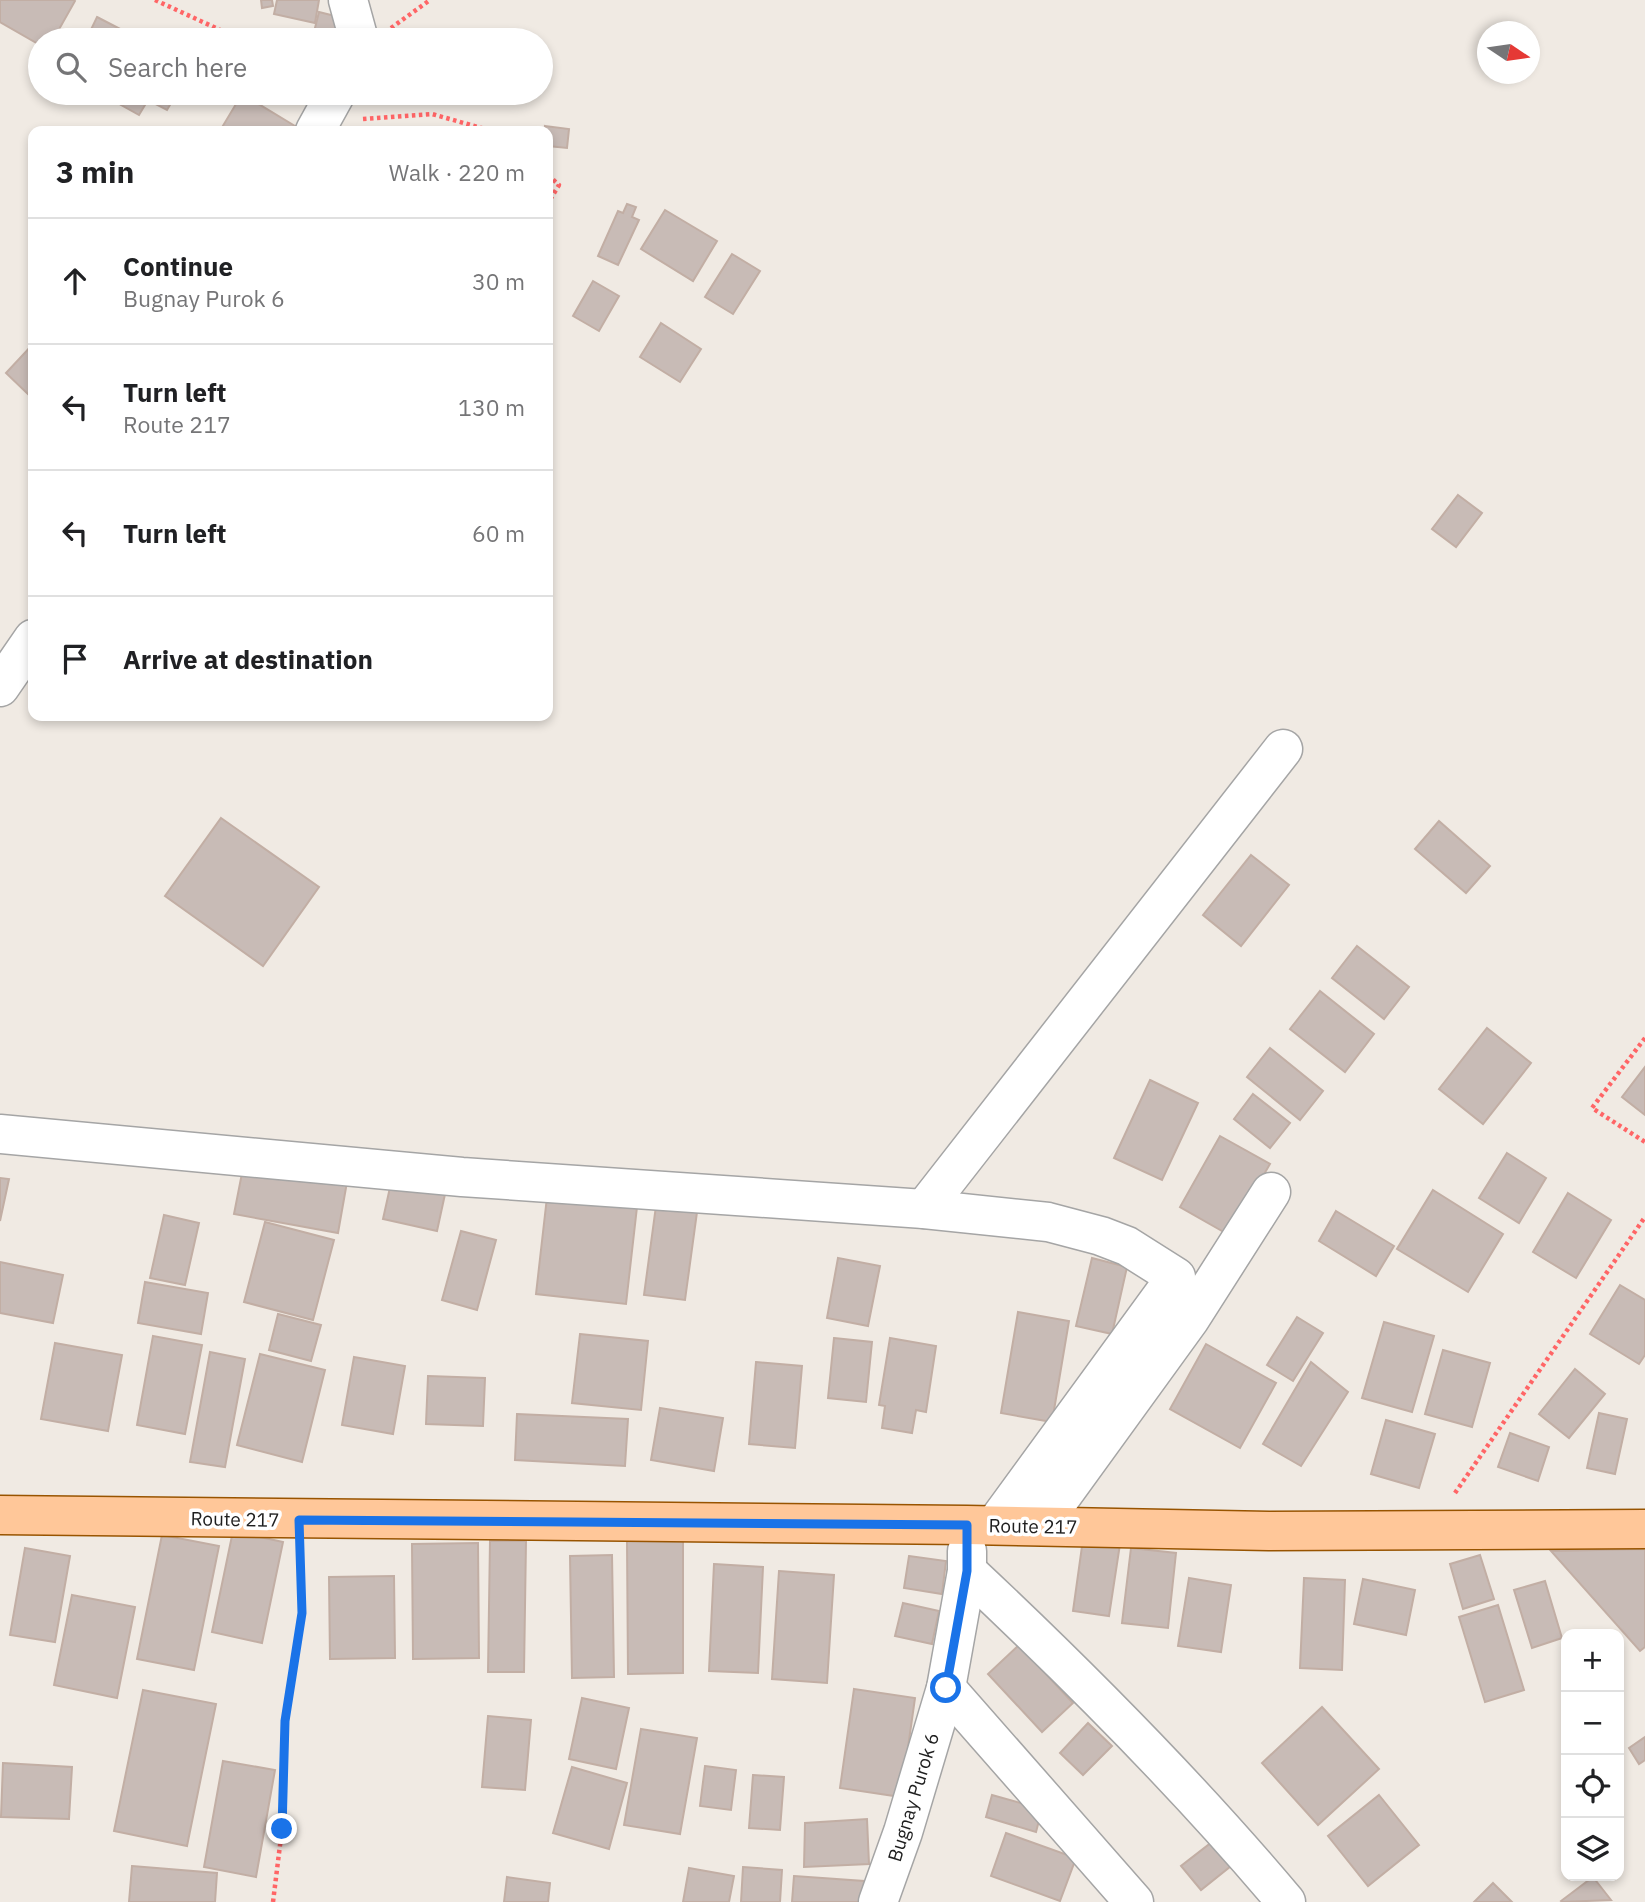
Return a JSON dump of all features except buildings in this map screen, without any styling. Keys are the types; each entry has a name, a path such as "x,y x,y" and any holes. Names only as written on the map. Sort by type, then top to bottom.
{"main road":[{"name":"Route 217","path":"0,1515 1429,1532 1645,1529"}],"street":[{"path":"348,0 367,28"},
{"path":"322,126 349,106"},
{"path":"0,687 28,646"},
{"path":"924,1209 1283,749"},
{"path":"0,1134 463,1177 924,1209 1048,1222 1127,1246 1175,1277 981,1525"},
{"path":"1040,1526 1190,1319 1272,1192"},
{"name":"Bugnay Purok 6","path":"878,1902 903,1832 946,1688 967,1571 981,1525"},
{"path":"967,1571 1059,1657 1220,1824 1286,1902"},
{"path":"946,1688 1134,1902"}],"path":[{"path":"155,0 216,28"},
{"path":"385,28 430,0"},
{"path":"349,106 373,116 432,114 474,126"},
{"path":"553,180 559,185 553,195"},
{"path":"1645,1038 1592,1108 1645,1142"},
{"path":"1429,1532 1645,1217"},
{"path":"273,1902 282,1829 285,1721 302,1613 299,1520"}],"route":[{"path":"282,1829 285,1721 302,1613 299,1520 967,1525 967,1571 946,1688"}]}
